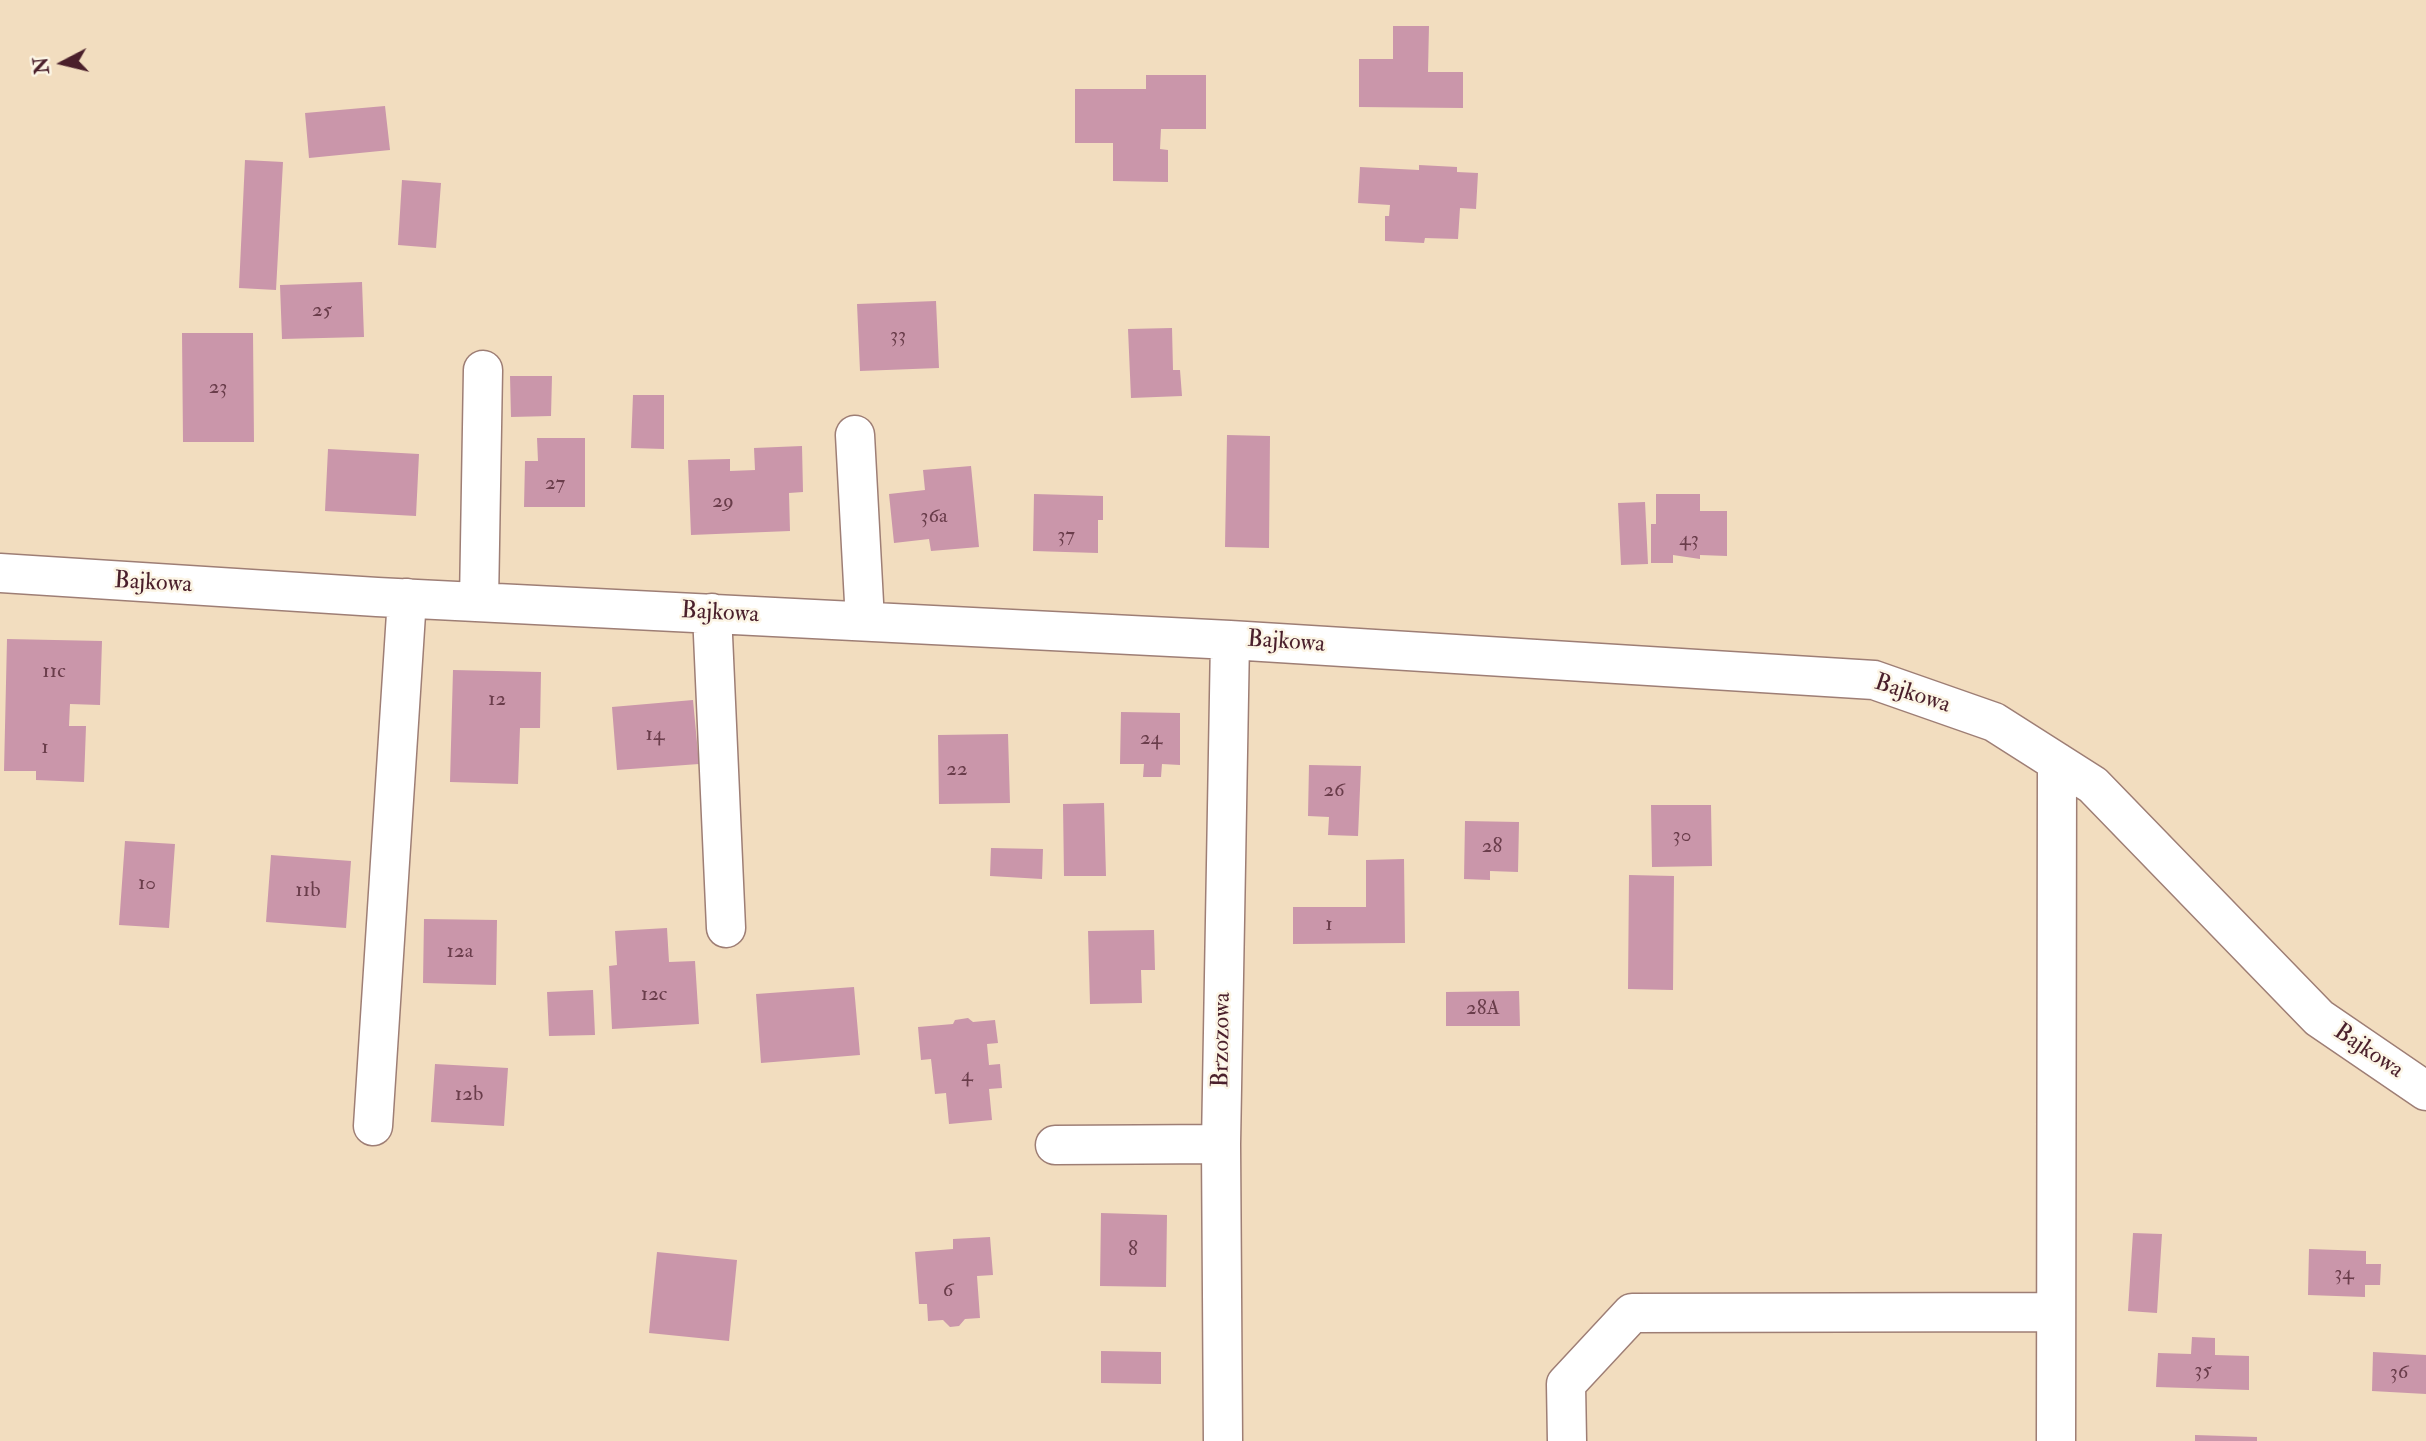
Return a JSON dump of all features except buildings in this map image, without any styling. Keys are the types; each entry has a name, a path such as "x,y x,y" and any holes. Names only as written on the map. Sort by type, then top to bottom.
{"street":[{"path":"479,602 483,370"},
{"path":"855,435 865,621"},
{"name":"Bajkowa","path":"0,573 479,602 1230,640 1874,680 1994,722 2092,785 2319,1018 2426,1091"},
{"path":"373,1126 407,598"},
{"path":"712,613 726,928"},
{"name":"Brzozowa","path":"1223,1441 1220,1144 1230,640"},
{"path":"2056,1441 2057,762"},
{"path":"1055,1145 1220,1144"},
{"path":"1567,1441 1566,1384 1632,1312 2056,1312"}]}
